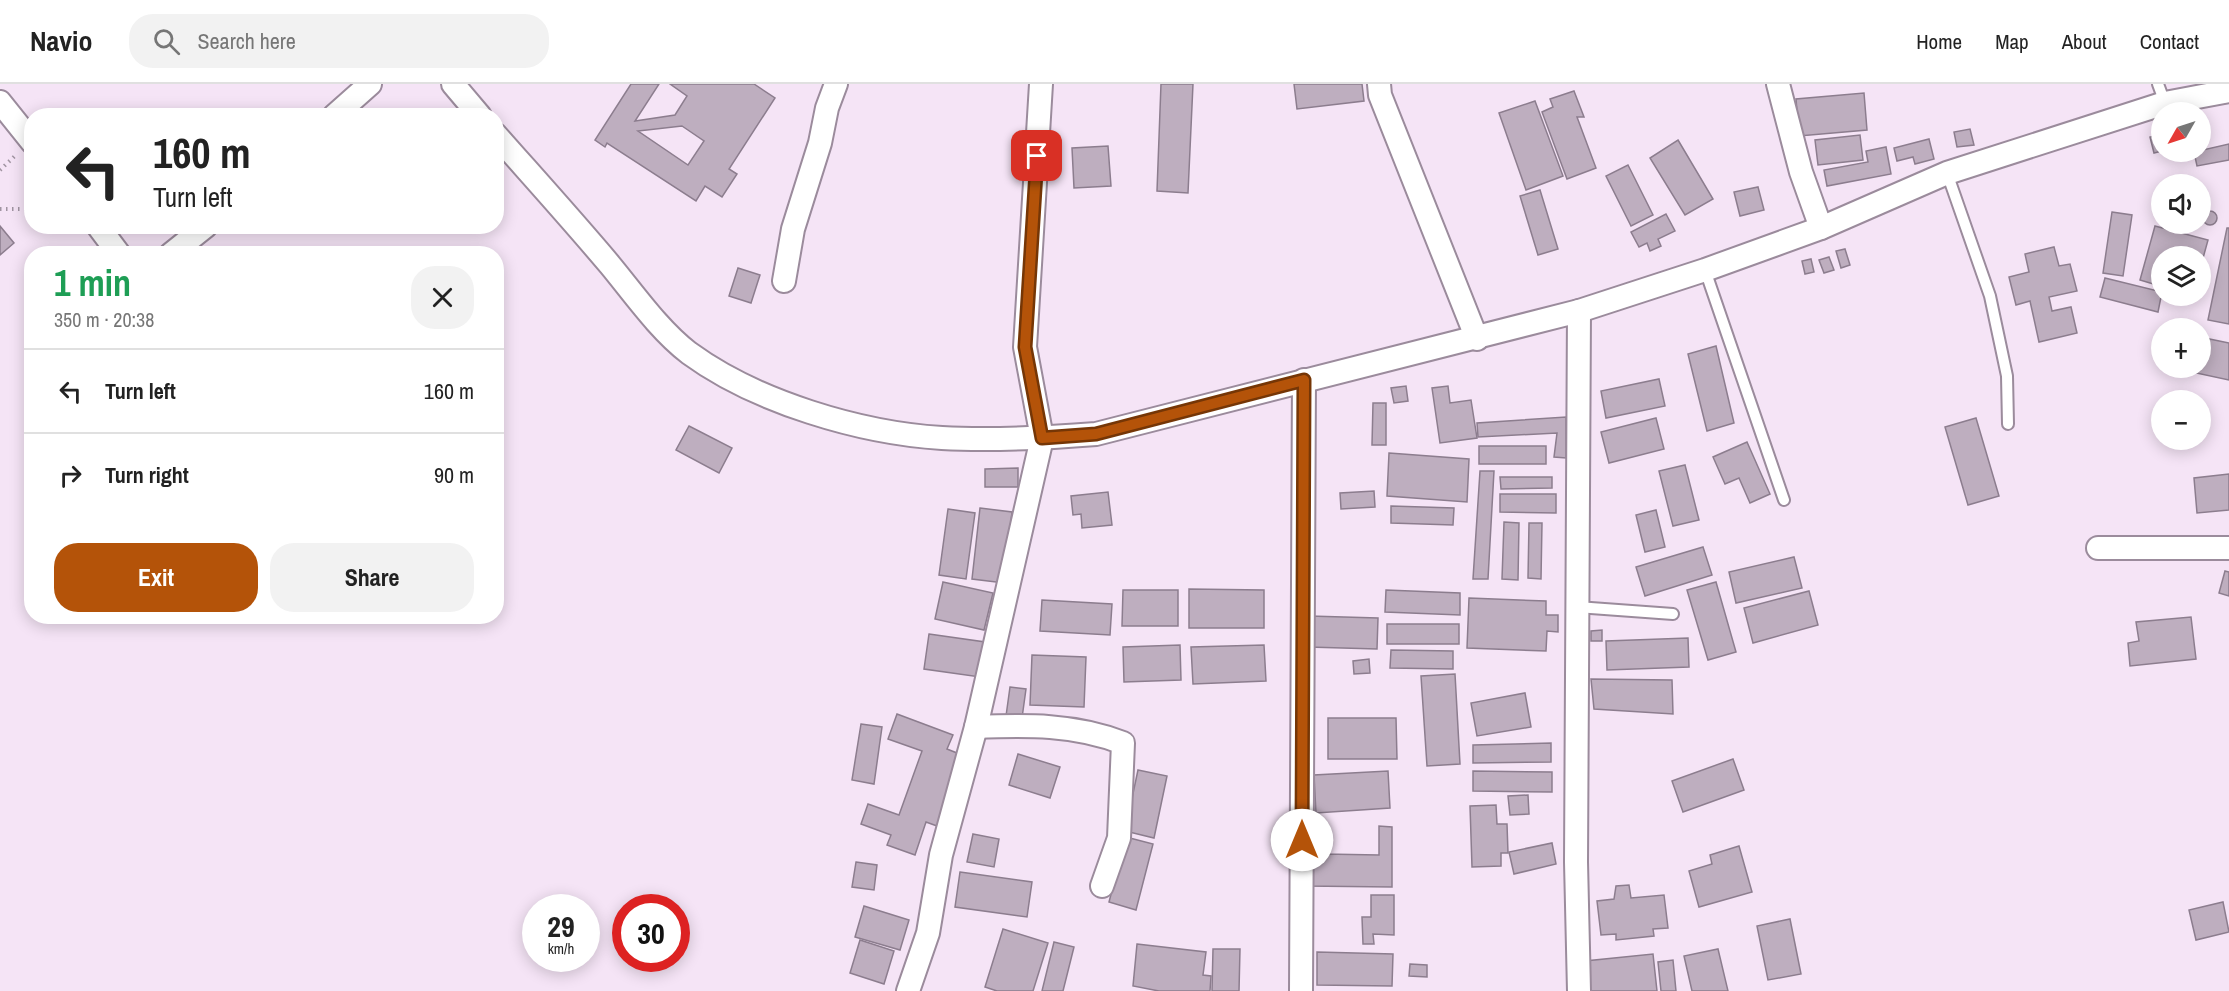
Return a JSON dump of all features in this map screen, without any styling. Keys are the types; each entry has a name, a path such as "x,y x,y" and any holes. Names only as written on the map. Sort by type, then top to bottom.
{"street":[{"path":"343,108 370,84"},
{"path":"453,84 473,108"},
{"path":"784,281 793,230 820,143 827,108 836,84"},
{"path":"908,991 927,933 941,855 976,727 1042,438 1025,347 1041,84"},
{"path":"1378,84 1380,95 1477,339"},
{"path":"1778,84 1801,172 1821,228"},
{"path":"504,144 659,323 689,352 742,384 795,406 861,425 941,438 1042,438 1096,434 1304,380 1477,339 1579,311 1705,270 1821,228 1947,173 2161,94 2229,91"},
{"path":"0,102 24,132"},
{"path":"181,246 197,234"},
{"path":"1579,311 1576,607 1578,817 1576,862 1579,991"},
{"path":"1301,991 1304,380"},
{"path":"2098,548 2229,548"},
{"path":"976,727 1036,725 1097,733 1123,743 1119,838 1102,886"}],"lane":[{"path":"1947,173 1990,296 2007,376 2008,423"},
{"path":"1705,270 1784,500"},
{"path":"1576,607 1673,614"}],"path":[{"path":"0,209 24,209"}],"building":[{"path":"631,84 659,84 635,121 675,115 687,96 670,84 754,84 775,98 729,169 737,174 722,197 705,186 696,201 607,143 605,147 595,140","holes":["682,126 704,141 688,165 638,131"]},
{"path":"1161,84 1193,84 1188,193 1157,191"},
{"path":"1294,84 1362,84 1364,101 1297,109"},
{"path":"1574,91 1584,117 1577,117 1596,168 1567,179 1542,112 1553,107 1550,99"},
{"path":"1864,93 1867,130 1799,136 1796,99"},
{"path":"1535,101 1563,176 1526,190 1499,113"},
{"path":"1970,129 1974,145 1957,147 1954,132"},
{"path":"1860,135 1863,160 1818,165 1815,140"},
{"path":"1929,139 1934,159 1915,164 1913,157 1897,161 1894,148"},
{"path":"1678,140 1713,199 1685,215 1650,158"},
{"path":"2229,144 2229,160 2197,166 2196,162 2211,162 2211,148"},
{"path":"1108,146 1111,186 1074,188 1072,148"},
{"path":"1886,147 1891,174 1827,186 1824,170 1868,162 1866,151"},
{"path":"1628,165 1653,215 1631,226 1606,176"},
{"path":"1758,187 1764,210 1740,216 1734,192"},
{"path":"1540,190 1558,249 1538,255 1520,196"},
{"path":"2211,211 2216,215 2215,223 2211,225"},
{"path":"2112,212 2132,215 2123,276 2103,273"},
{"path":"1666,214 1675,231 1658,239 1661,246 1650,251 1647,243 1639,247 1631,232"},
{"path":"0,226 14,243 0,255"},
{"path":"2227,228 2229,228 2229,324 2208,318"},
{"path":"2153,234 2185,234 2208,240 2206,246 2151,246 2151,283 2140,280"},
{"path":"2054,247 2059,266 2070,264 2077,291 2049,297 2052,311 2071,307 2077,333 2039,342 2030,301 2016,305 2009,277 2029,272 2025,254"},
{"path":"1845,249 1850,265 1841,268 1836,251"},
{"path":"1829,257 1834,270 1824,273 1819,260"},
{"path":"1811,259 1814,272 1805,274 1802,261"},
{"path":"738,268 760,275 751,303 729,296"},
{"path":"2105,278 2151,289 2151,306 2159,306 2158,312 2100,297"},
{"path":"2211,339 2229,343 2229,380 2211,376"},
{"path":"1716,346 1734,423 1707,431 1688,354"},
{"path":"1659,379 1665,406 1606,418 1601,391"},
{"path":"1406,386 1408,401 1394,403 1391,388"},
{"path":"1448,386 1450,403 1471,400 1477,438 1440,443 1432,388"},
{"path":"1373,403 1386,403 1386,445 1372,445"},
{"path":"1566,417 1566,458 1554,457 1557,433 1478,437 1477,423"},
{"path":"1656,418 1664,449 1609,463 1601,432"},
{"path":"1976,418 1999,496 1968,505 1945,427"},
{"path":"689,426 732,448 719,473 676,450"},
{"path":"1747,442 1770,494 1750,503 1739,478 1725,484 1713,457"},
{"path":"1479,446 1546,446 1546,464 1479,464"},
{"path":"1389,453 1469,459 1467,502 1387,496"},
{"path":"1685,465 1699,520 1673,526 1659,471"},
{"path":"1018,468 1018,487 985,487 985,469"},
{"path":"1480,471 1494,471 1488,579 1473,579"},
{"path":"2229,474 2229,510 2197,513 2194,478"},
{"path":"1500,477 1552,477 1552,488 1501,489"},
{"path":"1374,491 1375,507 1341,509 1340,493"},
{"path":"1108,492 1112,525 1082,528 1081,514 1073,515 1071,496"},
{"path":"1500,494 1556,494 1556,513 1500,512"},
{"path":"1391,506 1454,508 1453,525 1391,523"},
{"path":"980,508 1012,512 1004,583 972,579"},
{"path":"948,509 975,513 966,579 939,575"},
{"path":"1656,510 1665,547 1645,552 1636,515"},
{"path":"1504,522 1519,523 1518,580 1502,579"},
{"path":"1529,523 1542,523 1541,579 1528,578"},
{"path":"1703,547 1712,575 1645,596 1636,567"},
{"path":"1794,557 1802,588 1736,603 1729,572"},
{"path":"2225,571 2229,572 2229,596 2219,593"},
{"path":"943,582 993,593 984,630 935,619"},
{"path":"1716,582 1736,652 1708,660 1687,590"},
{"path":"1189,589 1264,590 1264,628 1189,628"},
{"path":"1123,590 1178,590 1178,626 1122,626"},
{"path":"1386,590 1460,593 1460,615 1385,612"},
{"path":"1809,591 1818,625 1753,643 1744,608"},
{"path":"1469,598 1546,601 1546,615 1558,615 1558,632 1547,631 1546,651 1467,648"},
{"path":"1042,600 1112,604 1110,635 1040,631"},
{"path":"1309,616 1378,618 1377,649 1308,647"},
{"path":"2191,617 2196,659 2130,666 2128,643 2139,641 2136,622"},
{"path":"1387,624 1459,624 1459,644 1387,644"},
{"path":"1602,630 1602,641 1591,641 1591,631"},
{"path":"929,634 985,642 980,677 924,669"},
{"path":"1688,638 1689,667 1607,670 1606,641"},
{"path":"1180,645 1181,680 1124,682 1123,647"},
{"path":"1264,645 1266,681 1193,684 1191,647"},
{"path":"1391,650 1453,651 1453,669 1390,668"},
{"path":"1032,655 1086,657 1084,707 1030,705"},
{"path":"1369,659 1370,673 1354,674 1353,661"},
{"path":"1455,674 1460,764 1427,766 1421,676"},
{"path":"1591,679 1672,680 1673,714 1594,709"},
{"path":"1010,687 1026,689 1022,718 1006,716"},
{"path":"1525,693 1531,727 1477,736 1471,703"},
{"path":"897,714 953,735 947,749 962,755 937,826 926,822 915,855 887,845 891,835 861,824 868,804 899,815 922,751 888,739"},
{"path":"1328,718 1396,718 1397,759 1328,759"},
{"path":"861,724 882,727 874,784 852,780"},
{"path":"1551,743 1551,762 1473,763 1473,745"},
{"path":"1018,754 1060,767 1050,798 1009,785"},
{"path":"1733,759 1744,790 1683,812 1672,781"},
{"path":"1138,770 1167,776 1154,838 1125,831"},
{"path":"1388,771 1390,808 1316,813 1314,775"},
{"path":"1473,771 1552,772 1552,792 1473,791"},
{"path":"1528,795 1529,814 1510,815 1508,796"},
{"path":"1496,805 1497,824 1507,824 1508,853 1501,853 1501,866 1472,867 1470,806"},
{"path":"1305,826 1324,826 1324,854 1379,855 1379,826 1392,827 1392,887 1305,886"},
{"path":"973,834 999,839 994,867 967,862"},
{"path":"1126,837 1153,844 1136,910 1109,902"},
{"path":"1552,843 1556,864 1514,874 1509,852"},
{"path":"1739,846 1752,892 1699,907 1689,871 1712,864 1710,855"},
{"path":"856,862 877,865 874,890 852,887"},
{"path":"960,872 1032,882 1027,917 955,907"},
{"path":"1629,885 1631,898 1664,895 1668,928 1653,929 1654,936 1616,940 1616,934 1601,935 1597,901 1614,899 1616,886"},
{"path":"1371,895 1394,895 1394,935 1373,934 1374,944 1363,944 1362,917 1371,917"},
{"path":"2223,902 2229,932 2196,940 2189,910"},
{"path":"864,906 909,920 900,950 855,937"},
{"path":"1790,919 1801,974 1768,980 1757,926"},
{"path":"1003,929 1048,943 1033,991 997,991 985,987"},
{"path":"860,940 894,951 884,984 850,973"},
{"path":"1054,942 1074,947 1063,991 1042,991"},
{"path":"1137,944 1206,952 1203,975 1211,976 1210,991 1159,991 1133,986"},
{"path":"1213,949 1240,949 1239,991 1212,991"},
{"path":"1718,949 1728,991 1692,991 1684,956"},
{"path":"1317,952 1393,954 1392,986 1317,985"},
{"path":"1653,954 1657,991 1589,991 1585,961"},
{"path":"1673,960 1676,991 1661,991 1658,962"},
{"path":"1410,964 1427,965 1427,977 1409,976"}],"route":[{"path":"1037,156 1025,347 1042,438 1096,434 1304,380 1302,840"}]}
